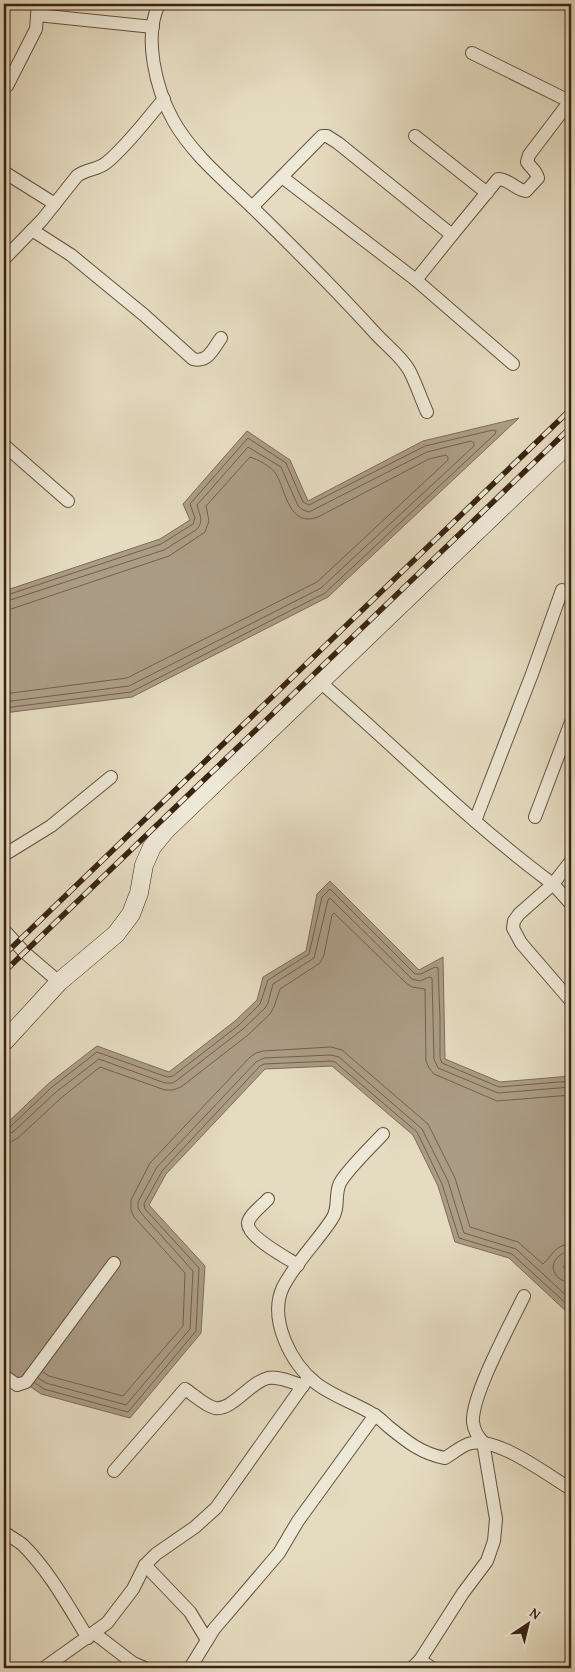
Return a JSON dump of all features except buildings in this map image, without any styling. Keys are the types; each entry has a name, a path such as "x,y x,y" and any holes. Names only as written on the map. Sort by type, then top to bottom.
{"street":[{"path":"159,4 154,15 151,41 155,67 164,99 174,121 201,158 347,301 396,354 409,370 427,412"},
{"path":"6,86 36,29 37,9 152,27"},
{"path":"416,280 498,179 503,179 520,190 526,191 538,178 537,172 527,162 530,155 571,102 472,53"},
{"path":"4,260 55,204 77,176 84,171 104,165 164,99"},
{"path":"252,207 322,136 327,136 452,235"},
{"path":"415,136 487,193"},
{"path":"4,172 55,204"},
{"path":"282,177 416,280 513,364"},
{"path":"32,230 71,255 144,314 193,359 205,359 221,338"},
{"path":"4,1042 59,982 116,934 131,914 139,893 144,865 152,846 161,836 571,441"},
{"path":"4,445 68,501"},
{"path":"475,821 532,674 562,590"},
{"path":"320,682 515,856 553,884 571,904"},
{"path":"535,817 571,722"},
{"path":"4,855 51,826 111,778"},
{"path":"571,861 553,884 518,914 513,928 521,943 571,1001"},
{"path":"4,930 24,952 59,982"},
{"path":"306,1381 282,1335 278,1314 278,1300 284,1286 336,1212 336,1192 341,1180 383,1134"},
{"path":"268,1199 250,1218 249,1227 257,1238 298,1265"},
{"path":"4,1376 17,1385 26,1382 114,1263"},
{"path":"432,1668 416,1664 487,1561 494,1541 496,1519 482,1442 475,1432 474,1409 480,1390 524,1296"},
{"path":"114,1471 185,1388 213,1408 223,1408 254,1385 267,1378 306,1381 320,1386 375,1415 418,1449 432,1456 445,1458 468,1444 482,1442 505,1449 571,1488"},
{"path":"44,1668 107,1623 128,1596 145,1565 156,1554 195,1527 216,1508 306,1381"},
{"path":"190,1668 207,1640 265,1567 279,1553 298,1521 375,1415"},
{"path":"5,1535 22,1545 41,1566 91,1635 133,1663 144,1668"},
{"path":"145,1565 190,1612 207,1640"}],"water":[{"path":"519,418 328,597 132,697 4,713 4,591 160,539 190,520 183,504 247,431 290,460 308,501 423,441"},
{"path":"330,881 419,970 443,957 445,1059 500,1082 571,1076 571,1261 563,1267 571,1272 571,1313 569,1314 509,1258 455,1242 438,1186 413,1135 332,1066 265,1069 166,1174 149,1205 205,1266 201,1333 130,1418 41,1394 4,1368 4,1126 49,1083 97,1046 169,1072 235,1021 257,1000 263,977 306,951 317,894"}],"railway":[{"path":"4,955 571,409"},
{"path":"4,972 571,427"}]}
